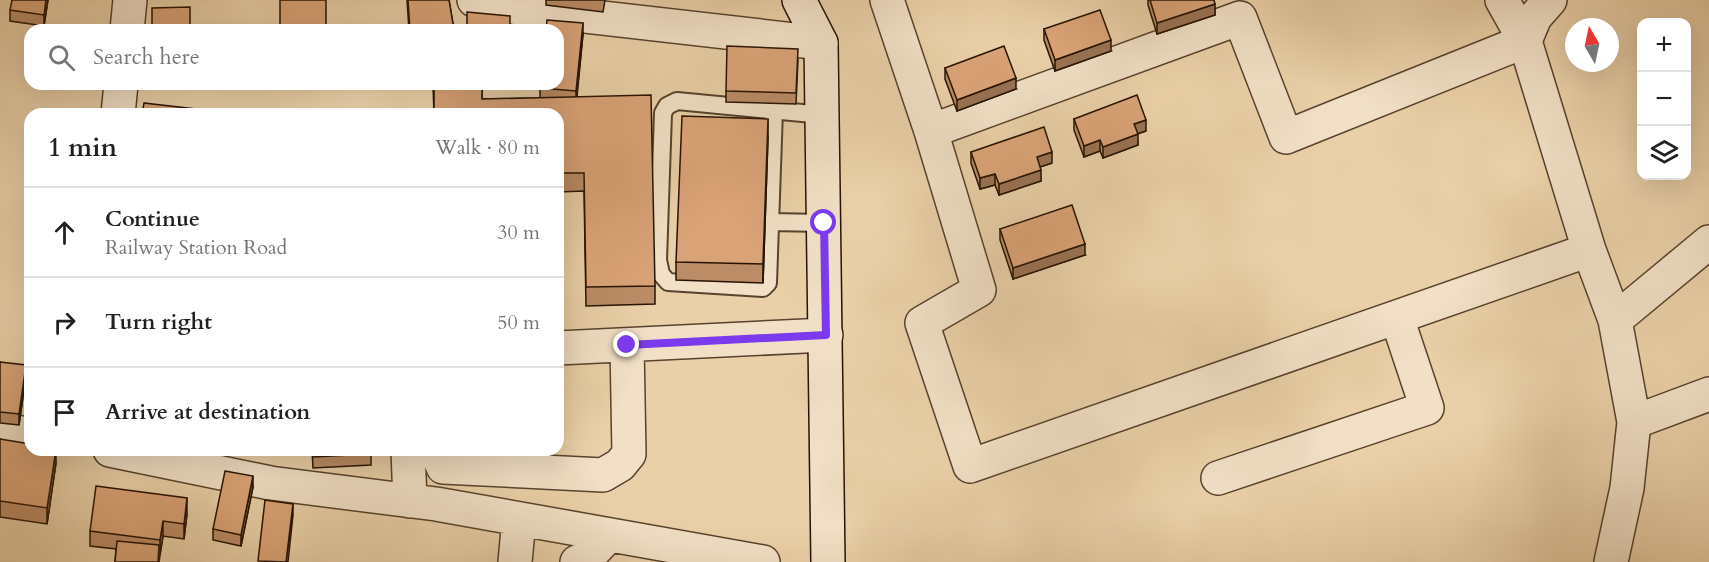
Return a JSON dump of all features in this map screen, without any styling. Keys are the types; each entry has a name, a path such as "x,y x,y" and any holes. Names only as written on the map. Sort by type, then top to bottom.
{"street":[{"path":"128,24 130,0"},
{"path":"474,0 524,9 821,44"},
{"path":"799,0 821,44 828,562"},
{"path":"887,0 931,131 980,290 922,323 970,466 1589,250"},
{"path":"1502,0 1525,41 1589,250 1615,321 1634,422 1627,488 1611,562"},
{"path":"931,131 1238,9 1286,137 1525,41 1535,17 1550,0"},
{"path":"119,108 120,90"},
{"path":"1615,321 1709,242"},
{"path":"1218,478 1427,408 1397,318"},
{"path":"564,348 826,335"},
{"path":"438,456 443,467 603,475 620,465 629,454 627,345"},
{"path":"1634,422 1709,394"},
{"path":"0,430 24,433"},
{"path":"139,456 270,483 410,501 764,562"},
{"path":"408,456 410,501"},
{"path":"515,562 519,519"},
{"path":"577,562 589,556 609,535"}],"lane":[{"path":"774,110 768,283 763,288 668,282 661,274 658,260 663,124 667,106 677,101 774,110 823,115"},
{"path":"770,222 824,223"}],"building":[{"path":"12,0 46,0 44,15 10,10"},
{"path":"280,0 326,0 326,24 280,24"},
{"path":"408,0 449,0 453,24 410,24"},
{"path":"1150,0 1214,0 1215,4 1157,23"},
{"path":"190,7 190,24 152,24 152,8"},
{"path":"1100,10 1111,40 1055,60 1044,29"},
{"path":"467,12 510,16 510,24 467,24"},
{"path":"547,20 583,23 576,91 564,90 564,24 547,24"},
{"path":"727,46 798,49 796,93 726,91"},
{"path":"1004,46 1016,78 957,100 945,68"},
{"path":"434,90 482,90 482,99 651,95 655,286 586,287 584,173 564,173 564,108 434,108"},
{"path":"1137,95 1146,120 1134,124 1138,134 1103,147 1100,140 1084,146 1074,119"},
{"path":"144,103 187,108 143,108"},
{"path":"682,116 768,119 763,264 676,262"},
{"path":"1044,127 1052,152 1037,157 1041,170 999,184 995,174 980,178 971,152"},
{"path":"1072,205 1085,244 1013,268 1000,229"},
{"path":"0,362 24,365 19,414 0,412"},
{"path":"0,439 24,443 24,456 55,456 47,508 0,501"},
{"path":"225,471 253,476 241,535 213,529"},
{"path":"96,486 187,498 184,524 163,521 160,540 90,531"},
{"path":"265,500 293,504 286,562 258,561"},
{"path":"117,541 159,545 158,562 115,562"}],"route":[{"path":"627,345 826,335 824,223"}]}
